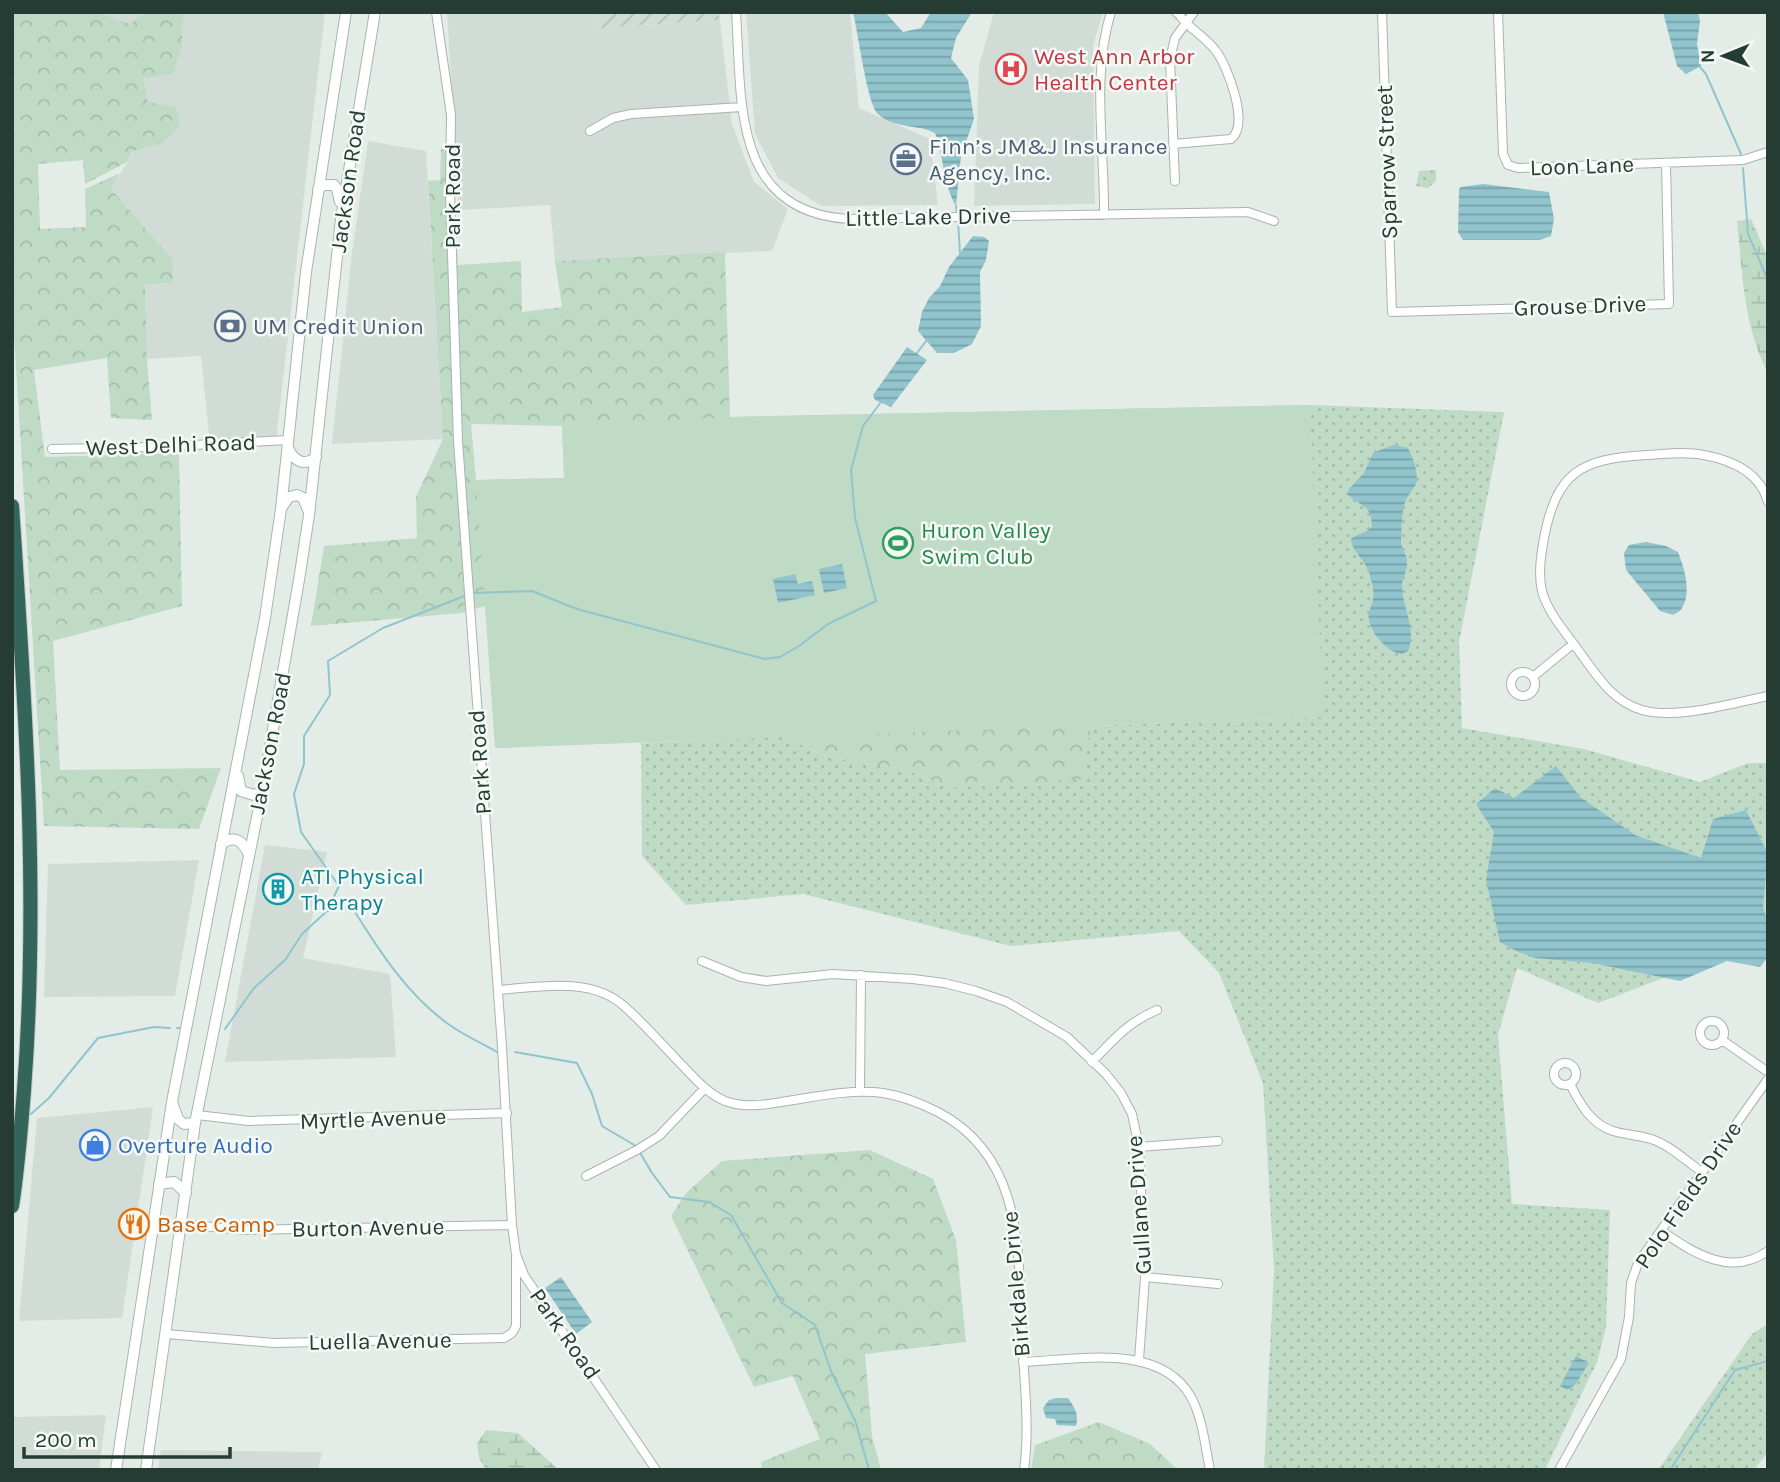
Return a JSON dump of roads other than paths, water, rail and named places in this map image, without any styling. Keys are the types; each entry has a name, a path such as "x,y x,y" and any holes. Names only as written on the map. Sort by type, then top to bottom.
{"highway":[{"path":"12,506 26,710 31,878 29,1008 12,1206"}],"main road":[{"name":"Jackson Road","path":"116,1470 172,1102 265,618 281,509 306,272 346,12"},
{"name":"Jackson Road","path":"146,1470 196,1119 262,792 309,515 341,219 373,12"},
{"path":"318,190 323,185 330,184 337,189 341,219"},
{"path":"288,444 295,460 303,463 316,457"},
{"path":"281,509 289,497 297,495 303,498 309,515"},
{"path":"237,766 239,788 242,792 254,795 262,792"},
{"path":"221,844 228,839 237,839 244,843 248,853"},
{"path":"172,1102 178,1119 184,1124 196,1119"},
{"path":"159,1184 174,1182 186,1193"}],"street":[{"name":"Park Road","path":"436,12 451,115 450,191 458,441 516,1254 524,1275 656,1470"},
{"name":"Little Lake Drive","path":"736,12 742,107 748,139 761,173 791,203 808,213 849,219 1248,212 1274,221"},
{"path":"1104,215 1101,75 1103,48 1111,12"},
{"path":"1173,145 1226,140 1235,136 1239,126 1236,101 1217,53 1200,33 1176,12"},
{"path":"1175,181 1170,59 1175,38 1194,12"},
{"name":"Sparrow Street","path":"1382,12 1392,312"},
{"name":"Loon Lane","path":"1498,12 1503,154 1508,165 1518,168 1666,163 1743,159 1768,152"},
{"path":"590,131 614,118 631,114 742,107"},
{"name":"Grouse Drive","path":"1392,312 1669,304 1666,163"},
{"name":"West Delhi Road","path":"52,449 288,444"},
{"path":"1768,502 1757,482 1743,468 1727,459 1697,454 1615,457 1593,463 1578,471 1563,485 1552,504 1540,573 1542,591 1550,609 1573,644 1613,694 1642,710 1659,713 1682,711 1768,696"},
{"path":"1534,676 1573,644"},
{"name":"Gullane Drive","path":"702,961 741,977 766,981 833,974 913,979 944,984 1007,1002 1067,1037 1106,1074 1121,1093 1132,1114 1139,1147 1145,1277 1139,1360"},
{"path":"860,1091 861,975"},
{"name":"Birkdale Drive","path":"498,990 571,986 607,995 624,1005 705,1088 725,1101 746,1106 764,1106 860,1091 909,1098 949,1118 968,1133 985,1152 1003,1182 1016,1230 1023,1362 1026,1452 1024,1470"},
{"path":"1092,1062 1126,1028 1157,1010"},
{"path":"1722,1040 1768,1072"},
{"name":"Polo Fields Drive","path":"1559,1470 1621,1359 1628,1326 1631,1283 1638,1263 1768,1079"},
{"path":"1570,1084 1595,1122 1611,1131 1653,1140 1702,1172"},
{"path":"586,1176 638,1150 659,1136 705,1088"},
{"name":"Myrtle Avenue","path":"196,1119 260,1121 506,1114"},
{"path":"1139,1147 1218,1141"},
{"name":"Burton Avenue","path":"182,1224 243,1230 512,1225"},
{"path":"1661,1231 1712,1260 1746,1261 1768,1251"},
{"name":"Luella Avenue","path":"166,1334 274,1343 504,1338 512,1334 516,1325 516,1254"},
{"path":"1145,1277 1218,1284"},
{"path":"1023,1362 1139,1360 1165,1370 1179,1381 1192,1398 1200,1420 1210,1470"}],"water":[{"path":"853,12 885,12 903,32 921,28 931,12 972,12 956,38 951,58 968,80 974,119 961,156 956,206 935,133 891,122 878,114 874,107"},
{"path":"1663,12 1698,12 1700,21 1697,44 1701,66 1686,74 1677,66"},
{"path":"1483,184 1549,192 1554,219 1551,236 1540,240 1463,240 1458,232 1459,189"},
{"path":"973,236 984,237 989,241 986,260 980,272 981,326 972,344 954,353 937,353 918,331 922,312 949,267"},
{"path":"907,347 927,360 891,407 875,400 873,395"},
{"path":"1393,445 1408,448 1417,475 1416,484 1405,503 1402,519 1401,544 1407,564 1402,587 1411,635 1408,651 1402,654 1391,650 1377,637 1369,620 1373,596 1369,572 1351,539 1372,527 1370,514 1348,495 1349,489 1364,473 1373,453"},
{"path":"1646,542 1666,546 1678,552 1686,580 1686,595 1681,609 1673,615 1660,611 1626,570 1624,553 1629,545"},
{"path":"842,564 847,588 824,593 819,569"},
{"path":"795,574 798,584 812,581 815,595 778,603 773,579"},
{"path":"1556,766 1580,797 1635,835 1701,858 1713,819 1746,810 1768,854 1763,908 1768,922 1768,957 1760,967 1727,961 1680,981 1592,963 1535,958 1500,942 1486,880 1494,832 1476,804 1495,788 1514,798"},
{"path":"561,1277 592,1322 576,1334 545,1288"},
{"path":"1576,1356 1589,1363 1575,1385 1567,1390 1560,1386"},
{"path":"1068,1398 1076,1411 1076,1426 1057,1425 1055,1419 1046,1418 1043,1408 1049,1400"}],"waterway":[{"path":"1699,66 1706,74 1741,154"},
{"path":"1743,168 1748,234 1768,280"},
{"path":"956,206 957,215"},
{"path":"958,221 960,253"},
{"path":"917,353 926,341"},
{"path":"472,593 532,591 577,609 765,659 780,657 828,624 876,601 855,518 851,470 863,426 881,402"},
{"path":"225,1029 254,988 285,960 302,934 327,911 339,886 301,832 294,794 304,764 304,736 330,695 328,661 383,628 467,595"},
{"path":"328,911 352,907 385,957 423,1003 454,1028 497,1052"},
{"path":"31,1114 49,1098 98,1038 154,1027 170,1028"},
{"path":"515,1052 577,1063 592,1094 602,1126 636,1146"},
{"path":"639,1151 670,1197 709,1202 731,1215 782,1303 815,1325 831,1371 856,1423 869,1470"},
{"path":"1670,1470 1735,1370 1768,1361"}],"place":[{"name":"West Ann Arbor Health Center","path":"1011,69"},
{"name":"Finn’s JM&J Insurance Agency, Inc.","path":"906,159"},
{"name":"UM Credit Union","path":"230,326"},
{"name":"Huron Valley Swim Club","path":"898,543"},
{"name":"ATI Physical Therapy","path":"278,889"},
{"name":"Overture Audio","path":"95,1145"},
{"name":"Base Camp","path":"134,1224"}]}
